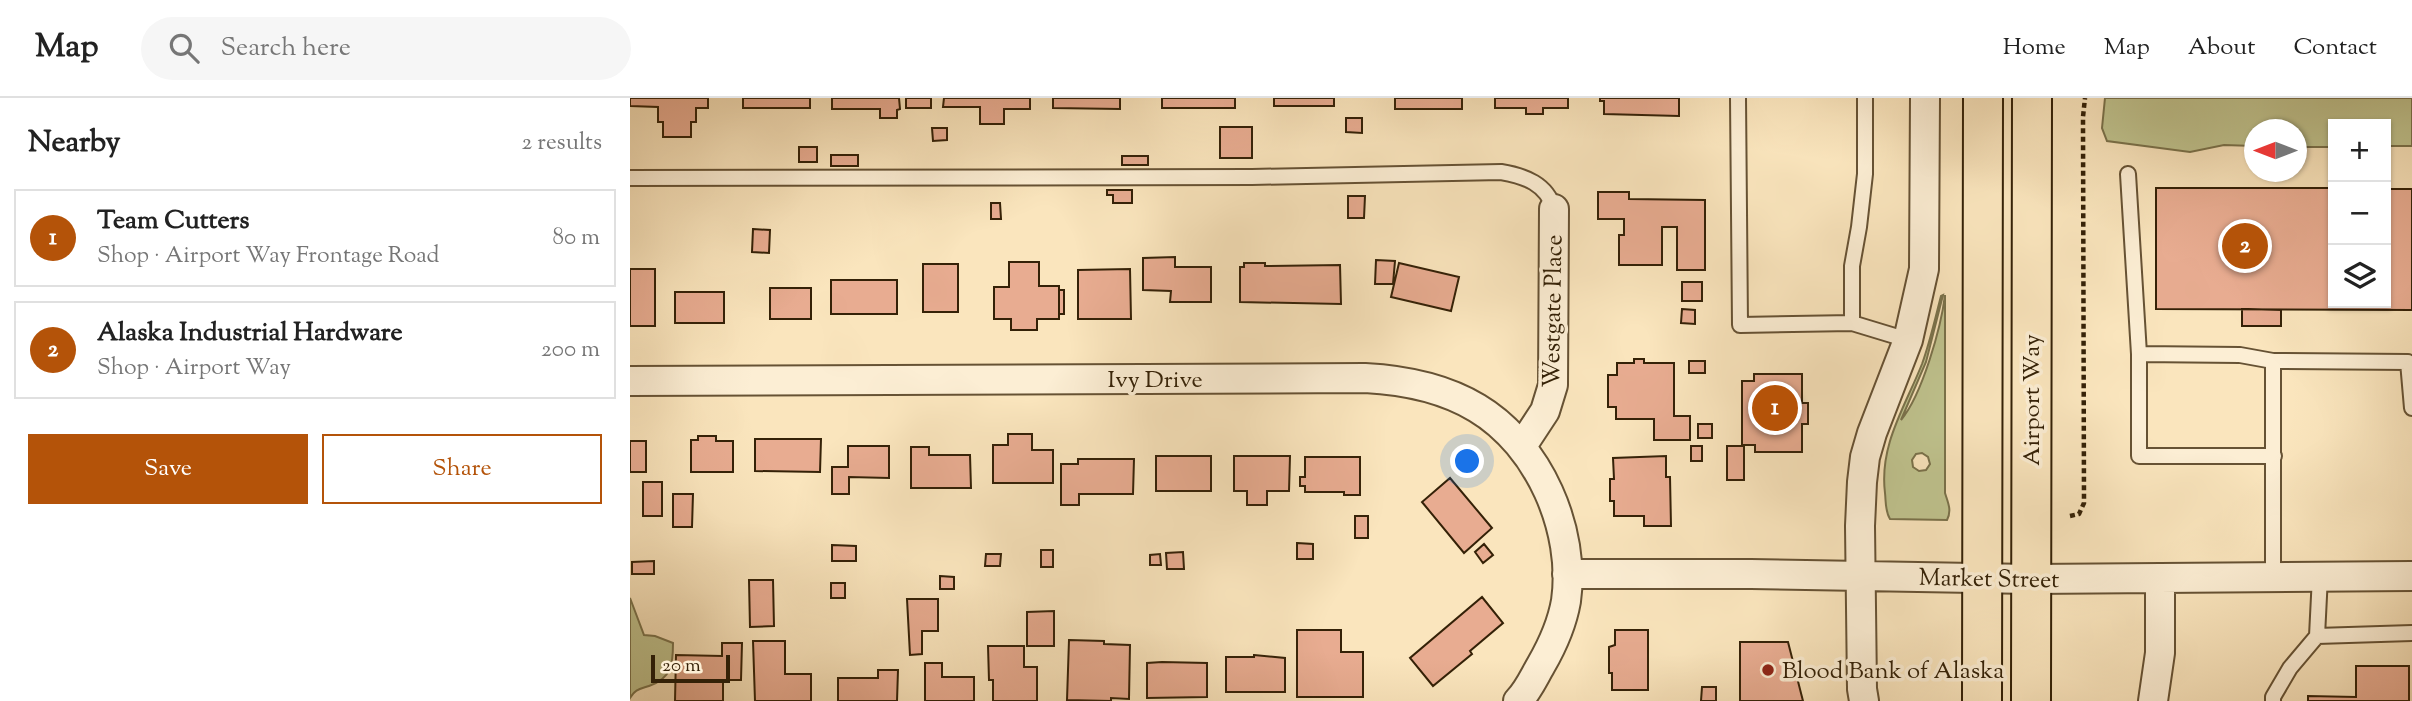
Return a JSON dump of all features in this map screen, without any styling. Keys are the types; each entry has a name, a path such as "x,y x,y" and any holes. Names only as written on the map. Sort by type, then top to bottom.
{"main road":[{"name":"Airport Way","path":"1982,701 1983,98"},
{"name":"Airport Way","path":"2031,701 2032,98"}],"street":[{"path":"1864,701 1860,514 1865,457 1909,340 1924,269 1925,98"},
{"name":"Westgate Place","path":"1522,446 1545,411 1553,385 1554,209"},
{"name":"Ivy Drive","path":"630,381 1388,379 1429,388 1477,408 1522,446 1539,474 1557,514 1565,545 1566,600 1558,629 1523,699"},
{"name":"Market Street","path":"1567,574 2030,579 2412,576"},
{"path":"2153,701 2160,653 2160,578"}],"lane":[{"path":"1738,98 1740,325 1852,323 1909,340"},
{"path":"1852,323 1852,266 1865,174 1865,98"},
{"path":"630,178 1252,177 1501,172 1520,175 1533,182 1551,200 1554,209"},
{"path":"2128,174 2139,354 2139,456 2274,456"},
{"path":"2139,354 2240,355 2273,361 2408,362 2412,408"},
{"path":"2273,361 2273,577"},
{"path":"2273,701 2273,696 2290,668 2316,636 2320,576"},
{"path":"2316,636 2412,633"}],"path":[{"path":"2070,516 2079,514 2084,503 2085,98"}],"green space":[{"path":"2105,98 2412,98 2412,146 2391,146 2391,119 2328,119 2328,147 2307,147 2307,119 2244,119 2244,146 2224,145 2190,152 2107,141 2102,128"},
{"path":"1943,295 1926,362 1901,420 1923,378 1945,295 1945,493 1949,513 1947,520 1890,519 1886,510 1886,459 1895,427 1925,356","holes":["1922,453 1928,457 1930,464 1926,470 1919,471 1913,467 1912,460 1916,454"]},
{"path":"630,598 644,635 673,643 667,674 657,683 636,691 630,698"}],"building":[{"path":"630,98 708,98 708,108 696,108 696,122 691,122 691,137 663,137 663,122 658,122 658,107 630,106"},
{"path":"743,98 810,98 810,108 743,108"},
{"path":"832,98 899,98 900,109 897,110 897,118 880,118 880,109 832,109"},
{"path":"906,98 931,98 931,108 906,108"},
{"path":"944,98 1030,98 1030,109 1004,109 1004,124 980,124 980,107 943,107"},
{"path":"1053,98 1120,98 1120,109 1053,108"},
{"path":"1162,98 1235,98 1235,108 1162,108"},
{"path":"1274,98 1334,98 1334,106 1274,106"},
{"path":"1395,98 1462,98 1462,109 1395,109"},
{"path":"1495,98 1568,98 1568,108 1543,108 1543,114 1526,114 1526,108 1495,108"},
{"path":"1600,98 1679,98 1679,116 1604,114 1604,101 1600,101"},
{"path":"1346,118 1362,118 1362,133 1346,132"},
{"path":"1220,127 1252,127 1252,158 1220,158"},
{"path":"932,128 947,128 947,140 933,141"},
{"path":"799,147 817,147 817,162 799,162"},
{"path":"831,155 858,155 858,166 831,166"},
{"path":"1122,156 1148,156 1148,165 1122,165"},
{"path":"2156,188 2328,188 2328,308 2391,308 2391,189 2412,189 2412,310 2156,309"},
{"path":"1107,190 1132,190 1132,203 1113,203 1113,195 1107,195"},
{"path":"1598,192 1629,192 1629,199 1705,200 1705,270 1677,270 1677,227 1662,227 1662,265 1619,265 1619,235 1624,235 1624,219 1598,219"},
{"path":"1348,196 1365,196 1364,218 1348,218"},
{"path":"991,203 1000,203 1001,219 991,219"},
{"path":"753,229 770,230 769,253 752,252"},
{"path":"1175,257 1175,267 1211,267 1211,302 1170,302 1171,291 1143,290 1143,258"},
{"path":"1376,260 1395,261 1393,284 1375,284"},
{"path":"1009,262 1039,262 1039,286 1059,286 1059,319 1037,319 1037,330 1011,330 1011,319 994,319 994,287 1009,287"},
{"path":"1244,263 1265,263 1265,266 1340,265 1341,304 1240,302 1240,267 1244,267"},
{"path":"1399,263 1459,277 1451,311 1391,297"},
{"path":"923,264 958,264 958,312 923,312"},
{"path":"630,269 655,269 655,326 630,326"},
{"path":"1130,269 1131,319 1078,319 1078,270"},
{"path":"831,280 897,280 897,314 831,314"},
{"path":"1682,282 1702,282 1702,301 1682,301"},
{"path":"770,288 811,288 811,319 770,319"},
{"path":"1059,290 1064,290 1064,314 1059,314"},
{"path":"675,292 724,292 724,323 675,323"},
{"path":"1682,309 1695,310 1695,324 1681,323"},
{"path":"2242,309 2281,310 2281,326 2242,326"},
{"path":"1634,359 1644,359 1644,363 1674,363 1674,416 1690,416 1690,440 1654,440 1654,419 1616,419 1616,407 1608,407 1608,375 1617,375 1617,363 1634,363"},
{"path":"1689,361 1705,361 1705,373 1689,373"},
{"path":"1754,374 1802,374 1802,403 1808,403 1808,424 1802,424 1802,452 1755,452 1755,445 1742,445 1742,381 1754,381"},
{"path":"1698,424 1712,424 1712,438 1698,438"},
{"path":"1008,434 1032,434 1032,450 1053,450 1053,483 993,483 993,445 1008,445"},
{"path":"698,436 716,436 716,441 733,441 733,472 691,472 691,440 698,440"},
{"path":"755,439 821,439 820,472 755,471"},
{"path":"630,441 646,441 646,472 630,472"},
{"path":"848,446 889,446 889,478 849,477 849,494 832,494 832,467 848,467"},
{"path":"1691,446 1702,446 1702,461 1691,461"},
{"path":"1727,446 1744,446 1744,480 1727,480"},
{"path":"911,447 929,447 929,455 970,455 971,488 911,488"},
{"path":"1156,456 1211,456 1211,491 1156,491"},
{"path":"1234,456 1290,456 1289,491 1267,491 1267,505 1247,505 1247,491 1234,491"},
{"path":"1666,456 1666,477 1670,477 1671,526 1644,526 1644,516 1614,516 1614,501 1610,501 1610,479 1614,479 1613,458"},
{"path":"1305,457 1360,457 1360,495 1344,495 1344,492 1305,492 1305,486 1300,486 1300,477 1305,477"},
{"path":"1078,459 1134,459 1133,494 1079,494 1079,505 1061,505 1061,464 1078,464"},
{"path":"1450,478 1492,528 1464,553 1422,502"},
{"path":"643,482 662,482 662,516 643,516"},
{"path":"673,494 693,494 692,527 673,527"},
{"path":"1355,516 1368,516 1368,538 1355,538"},
{"path":"1297,543 1313,544 1313,559 1297,559"},
{"path":"1484,544 1493,555 1483,563 1475,552"},
{"path":"832,545 856,546 856,561 832,561"},
{"path":"1041,550 1053,550 1053,567 1041,567"},
{"path":"1183,552 1184,569 1167,569 1166,553"},
{"path":"986,554 1001,554 1000,566 985,566"},
{"path":"1160,554 1161,565 1150,565 1150,555"},
{"path":"654,561 654,574 632,574 632,562"},
{"path":"940,576 954,577 954,589 940,589"},
{"path":"749,580 773,580 774,626 750,627"},
{"path":"831,583 845,583 845,598 831,598"},
{"path":"1482,597 1503,623 1470,651 1472,654 1433,686 1410,658"},
{"path":"907,599 938,599 938,631 922,631 922,654 910,655"},
{"path":"1054,611 1054,646 1027,646 1027,612"},
{"path":"1297,630 1341,630 1341,652 1363,652 1363,697 1297,697"},
{"path":"1615,630 1648,630 1648,690 1612,690 1609,647 1615,645"},
{"path":"1069,640 1130,645 1129,699 1067,700"},
{"path":"753,641 785,641 785,674 811,674 811,701 755,701"},
{"name":"Blood Bank of Alaska","path":"1740,642 1788,642 1803,701 1740,701"},
{"path":"722,643 742,643 741,680 723,680 723,701 675,701 676,655 722,656"},
{"path":"988,646 1024,646 1024,667 1037,667 1037,701 993,701"},
{"path":"1254,655 1285,658 1285,692 1226,692 1226,657"},
{"path":"925,663 942,663 942,677 974,677 974,701 925,701"},
{"path":"1147,663 1207,663 1207,697 1147,698"},
{"path":"2356,666 2409,666 2409,701 2308,701 2308,696 2356,697"},
{"path":"878,670 898,670 897,701 838,701 838,678 878,678"},
{"path":"1702,687 1716,687 1716,701 1701,701"}],"place":[{"name":"Alaska Industrial Hardware","path":"2245,246"},
{"name":"Team Cutters","path":"1775,408"},
{"name":"Blood Bank of Alaska","path":"1768,670"}]}
